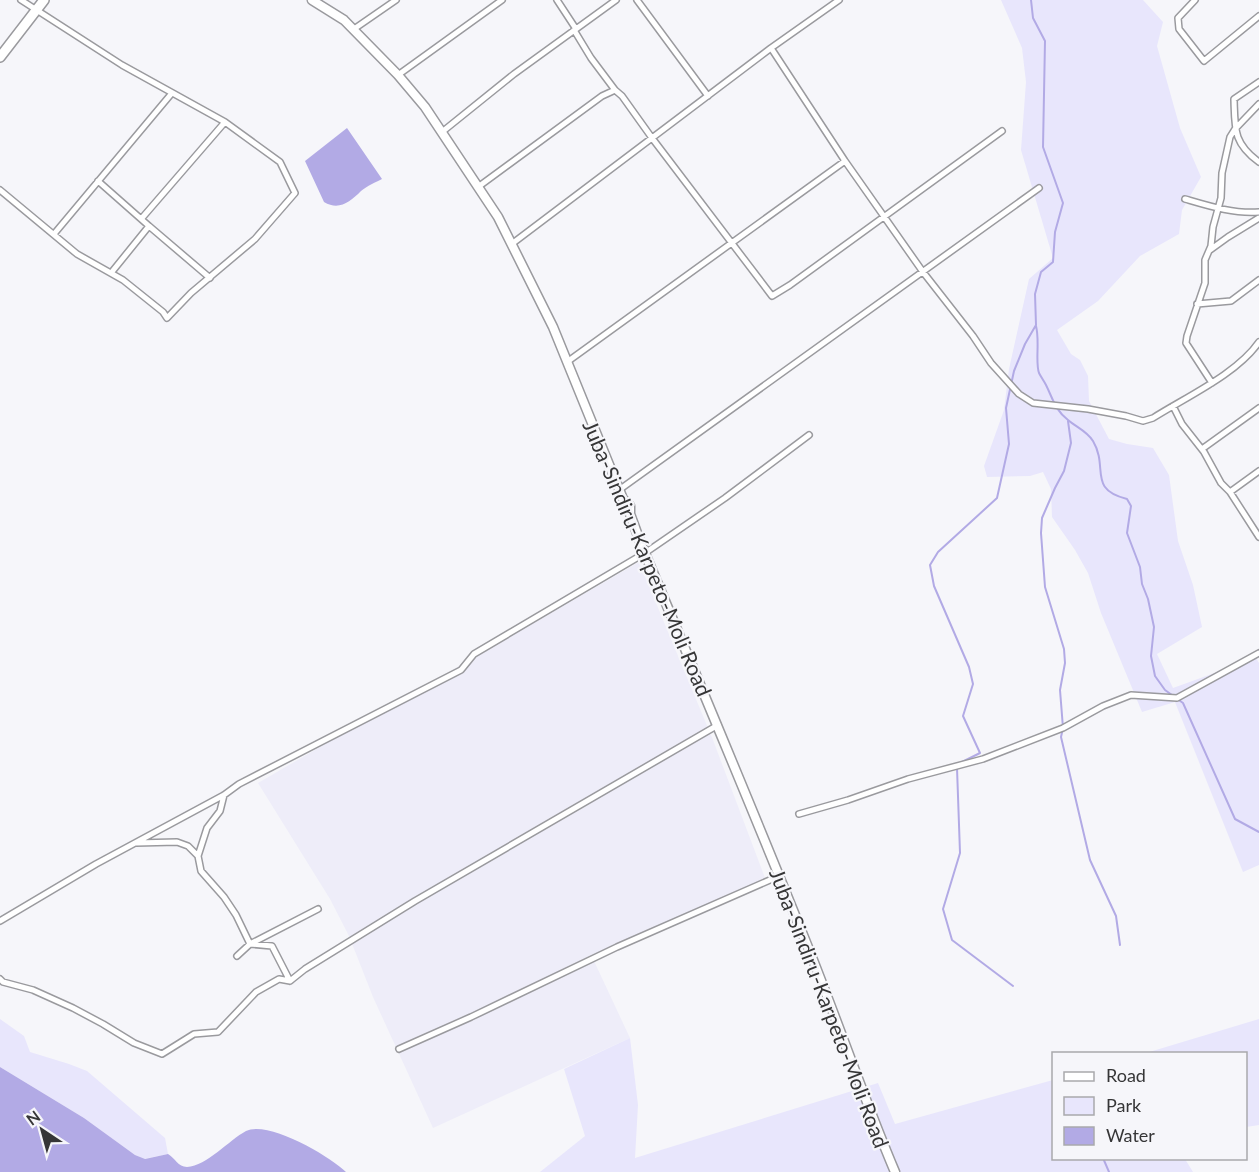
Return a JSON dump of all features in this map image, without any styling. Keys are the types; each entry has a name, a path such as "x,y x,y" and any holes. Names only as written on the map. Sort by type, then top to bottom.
{"main road":[{"path":"0,57 44,0"},
{"name":"Juba-Sindiru-Karpeto-Moli Road","path":"312,0 354,29 425,107 513,243 553,327 623,499 630,506 630,514 645,553 803,933 859,1086 895,1172"}],"street":[{"path":"0,190 77,254 111,273 163,312 167,318 191,293 255,239 296,193 280,162 225,122 122,65 21,0"},
{"path":"354,29 396,0"},
{"path":"398,75 502,0"},
{"path":"556,0 591,58 772,296 1002,131"},
{"path":"442,132 514,74 616,0"},
{"path":"637,0 708,96"},
{"path":"513,243 771,48 839,0"},
{"path":"1195,0 1178,18 1179,29 1204,60 1259,16"},
{"path":"771,48 845,161 923,272 991,363 1019,394 1033,403 1088,409 1126,416 1143,422 1212,382 1253,351 1259,342"},
{"path":"1259,82 1234,99 1235,129 1238,141 1249,155 1259,162"},
{"path":"478,187 602,96 615,90"},
{"path":"54,234 172,93"},
{"path":"1212,382 1186,344 1205,283 1205,260 1211,246 1213,227 1221,198 1222,173 1230,137 1259,104"},
{"path":"142,218 225,122"},
{"path":"567,362 845,161"},
{"path":"98,181 210,278"},
{"path":"619,490 1039,188"},
{"path":"1185,199 1218,208 1250,213 1259,212"},
{"path":"1208,252 1259,218"},
{"path":"111,273 149,226"},
{"path":"1197,304 1231,301 1259,280"},
{"path":"1173,406 1182,424 1202,450 1221,483 1230,492 1259,537"},
{"path":"1202,450 1259,408"},
{"path":"0,921 63,883 224,795 239,784 461,670 474,654 645,553 809,435"},
{"path":"1230,492 1259,471"},
{"path":"799,814 908,779 983,759 1063,728 1103,706 1131,695 1177,698 1259,653"},
{"path":"0,979 3,982 33,990 73,1008 134,1043 162,1054 194,1034 218,1032 263,986 279,979 290,981 305,969 415,901 718,724"},
{"path":"224,795 220,811 207,828 198,856 201,871 224,897 250,944"},
{"path":"135,843 177,842 188,846 198,856"},
{"path":"399,1049 500,1004 618,947 779,876"},
{"path":"237,956 250,944 318,909"},
{"path":"250,944 272,946 290,981"}],"shaded area":[{"path":"639,562 713,740 765,878 594,961 630,1038 433,1128 373,997 349,936 330,899 258,783"}],"green space":[{"path":"1001,0 1143,0 1163,22 1157,46 1180,128 1201,177 1182,210 1179,234 1140,256 1098,301 1057,330 1071,354 1080,360 1088,376 1089,401 1109,439 1153,448 1169,475 1178,541 1193,585 1202,627 1157,654 1173,688 1256,658 1259,663 1259,865 1243,872 1175,702 1142,712 1101,613 1088,573 1052,517 1051,489 1043,472 1030,476 987,477 984,466 1004,410 1009,369 1029,279 1053,258 1021,150 1026,82 1022,48"},
{"path":"0,1019 24,1036 30,1052 87,1071 165,1138 168,1154 144,1159 135,1155 84,1118 0,1067"},
{"path":"1259,1019 1259,1125 1247,1127 1247,1052 1149,1052"},
{"path":"630,1038 638,1105 635,1158 878,1083 895,1124 1052,1080 1052,1160 1186,1160 1193,1172 540,1172 585,1136 564,1069"}],"water":[{"path":"347,128 382,179 363,189 344,204 329,205 324,202 305,161"},
{"path":"0,1067 84,1118 135,1155 145,1159 168,1154 181,1166 195,1166 210,1158 239,1135 256,1129 298,1141 327,1157 346,1172 0,1172"}],"waterway":[{"path":"962,762 980,753 963,716 973,684 969,667 934,586 930,565 938,552 997,498 1009,444 1006,408 1014,371 1036,325 1035,294 1041,272 1053,262 1055,232 1063,203 1043,147 1045,41 1033,18 1031,0"},
{"path":"1036,326 1039,373 1055,404 1071,423 1085,432 1093,441 1101,476 1107,490 1127,499 1131,506 1127,533 1140,567 1142,584 1154,627 1151,656 1155,676 1165,690 1183,703 1235,819 1259,832"},
{"path":"1068,421 1071,443 1064,471 1042,518 1045,587 1064,649 1065,663 1060,690 1063,728 1061,737 1090,860 1116,916 1120,945"},
{"path":"957,768 960,853 943,909 952,940 1013,986"},
{"path":"1104,1160 1109,1172"}]}
